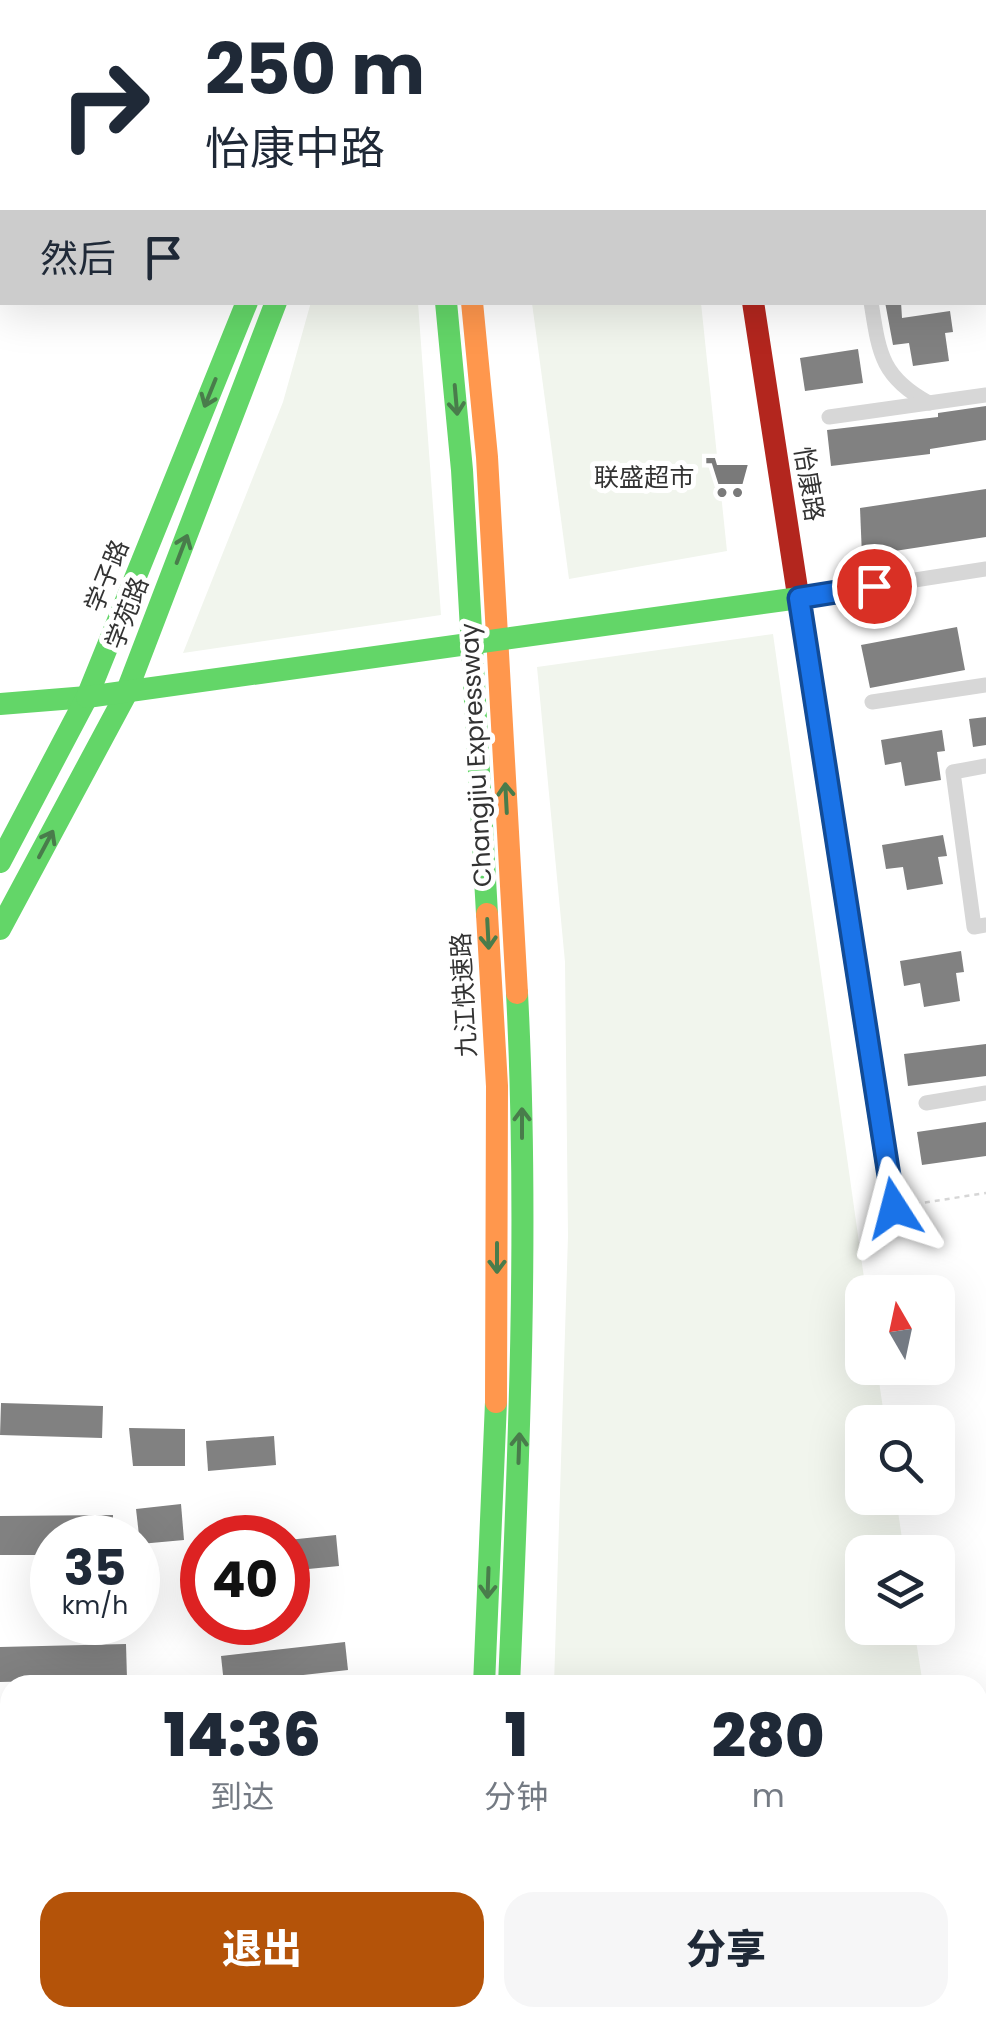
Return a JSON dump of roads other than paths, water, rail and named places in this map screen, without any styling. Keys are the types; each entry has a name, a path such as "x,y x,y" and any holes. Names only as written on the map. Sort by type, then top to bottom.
{"main road":[{"name":"学子路","path":"0,862 88,696 246,305"},
{"name":"学苑路","path":"0,929 125,696 275,305"},
{"name":"九江快速路","path":"446,305 462,470 497,1086 496,1393 484,1675"},
{"name":"Changjiu Expressway","path":"472,305 487,457 522,1088 521,1397 509,1675"},
{"name":"怡康路","path":"754,305 894,1208"},
{"path":"0,704 88,696 799,598"}],"street":[{"path":"872,305 882,360 893,378 929,403"},
{"path":"829,418 986,395"},
{"path":"799,598 986,570"},
{"path":"872,702 986,686"},
{"path":"986,766 953,772 974,927 986,925"},
{"path":"926,1102 986,1094"}],"place":[{"name":"联盛超市","path":"727,477"}]}
